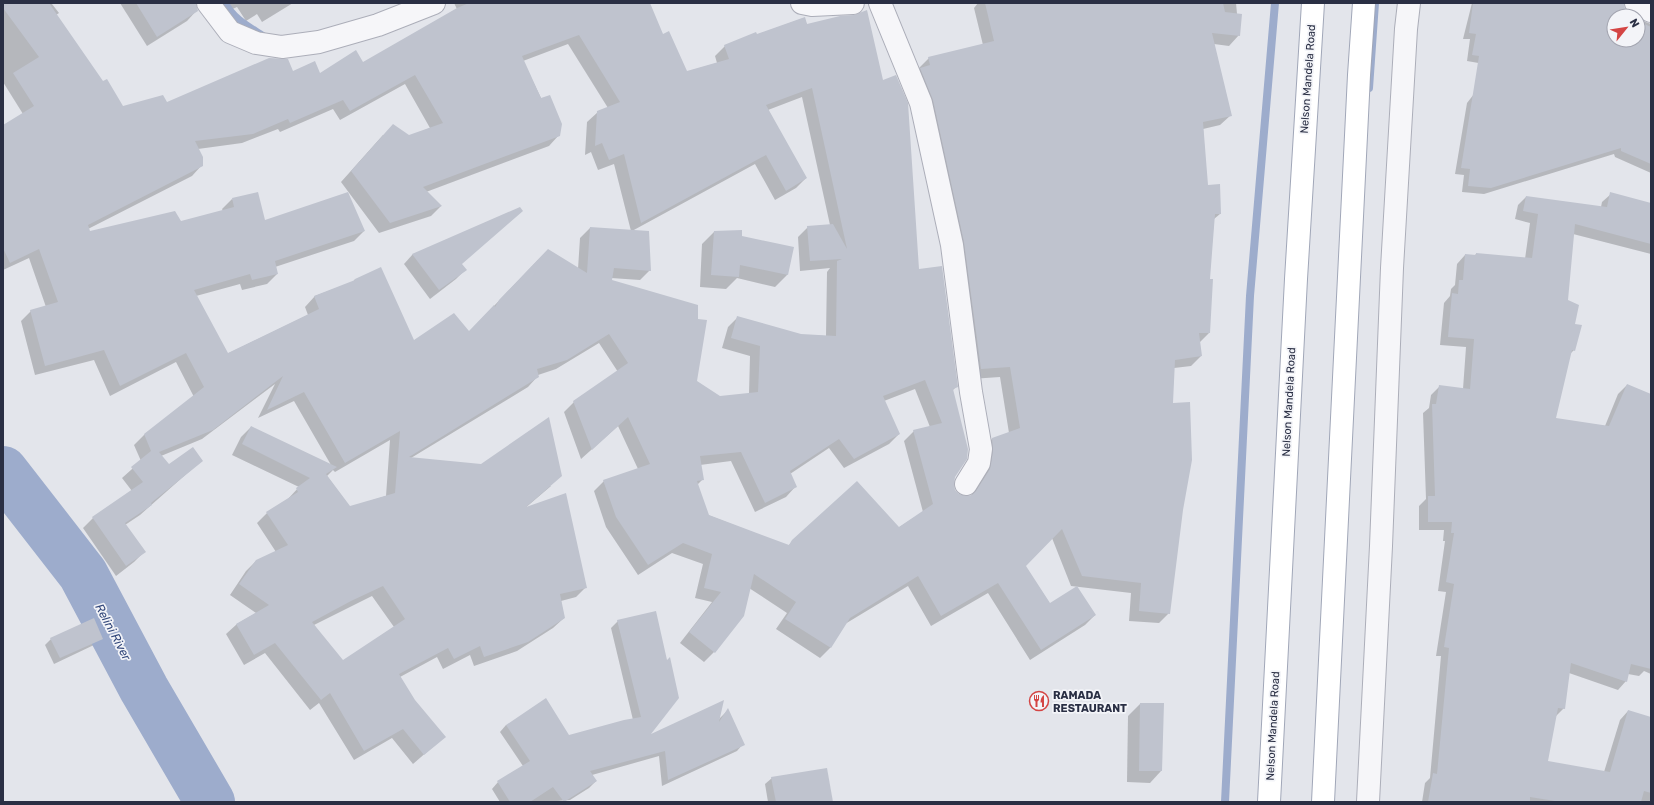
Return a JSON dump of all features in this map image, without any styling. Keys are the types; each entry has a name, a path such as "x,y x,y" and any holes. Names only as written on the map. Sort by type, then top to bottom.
{"main road":[{"name":"Nelson Mandela Road","path":"1269,802 1296,279 1313,3"},
{"path":"1322,802 1358,83 1364,3"}],"street":[{"path":"208,3 230,32 256,43 282,47 319,42 378,25 434,3"},
{"path":"802,3 812,5 853,3"},
{"path":"880,3 921,103 952,245 971,392 981,449 979,463 966,484"},
{"path":"1368,802 1381,546 1392,268 1406,29 1409,3"},
{"path":"1636,3 1651,11"}],"building":[{"path":"3,3 49,3 103,81 107,79 123,106 163,95 167,102 269,58 288,59 293,71 315,61 320,73 356,50 363,62 457,8 469,3 650,3 663,34 669,31 687,71 729,59 724,45 756,32 757,34 805,17 807,24 840,16 854,15 867,10 883,80 896,75 908,103 919,269 942,266 958,387 953,389 968,449 967,459 955,477 954,484 955,490 959,494 966,496 972,495 976,491 990,469 993,451 992,438 1020,428 1010,367 981,369 964,242 933,100 920,68 930,65 928,57 994,41 985,3 1223,3 1225,12 1242,14 1240,36 1212,33 1232,116 1203,122 1208,185 1220,184 1221,214 1215,214 1210,279 1213,279 1210,333 1199,333 1202,356 1175,360 1173,403 1190,402 1192,460 1183,510 1170,614 1139,611 1141,583 1082,576 1062,529 1026,566 1050,603 1077,586 1096,615 1041,650 998,583 941,616 918,576 850,618 831,648 785,619 796,602 754,574 744,616 715,653 689,632 721,592 704,588 712,554 683,543 648,565 616,517 603,480 650,464 628,417 592,450 573,401 628,363 609,334 567,360 537,369 539,377 409,457 481,464 549,417 562,476 526,507 566,493 587,588 560,594 565,618 528,642 484,657 480,646 454,659 448,648 399,674 415,700 446,737 424,755 403,729 364,751 330,693 321,700 275,643 254,655 236,624 269,605 239,584 256,560 288,545 266,512 298,492 296,488 310,478 242,444 251,426 337,467 326,474 350,506 395,493 400,431 345,463 304,392 267,410 283,376 213,430 159,452 169,464 193,447 203,461 151,503 152,505 125,523 146,552 126,566 92,517 143,482 131,467 151,451 144,434 204,387 186,353 120,386 104,350 45,366 30,310 58,302 39,249 10,263 3,248 3,125 34,106 13,73 39,57 3,8","holes":["579,35 620,102 597,111 595,146 602,143 609,160 624,154 641,223 766,155 786,191 807,178 766,105 812,88 847,249 833,224 807,226 810,261 842,259 837,261 836,336 801,334 737,316 731,338 760,346 758,392 720,396 697,381 707,320 698,319 698,305 612,280 614,268 651,271 649,231 590,227 587,273 548,249 499,300 495,307 494,305 469,331 454,313 414,340 381,267 355,280 314,296 319,309 228,353 194,290 250,274 252,280 278,274 275,261 365,231 348,192 265,220 258,192 232,198 234,207 181,221 175,211 90,231 88,225 203,166 203,157 195,141 253,134 288,119 290,123 343,100 350,111 415,75 443,123 409,135 393,124 351,171 390,223 442,206 423,187 560,136 562,124 550,95 541,98 522,56","925,380 942,423 913,430 933,504 899,527 857,481 792,540 789,545 709,515 697,481 704,480 700,456 741,452 765,503 797,487 790,471 839,439 854,459 900,434 883,396","383,586 405,619 343,660 312,622"]},
{"path":"136,3 196,3 198,11 157,37"},
{"path":"1473,3 1624,3 1625,8 1606,8 1606,48 1646,48 1646,25 1651,27 1651,164 1621,151 1621,148 1491,188 1468,186 1470,169 1461,168 1479,56 1472,55 1476,34 1469,33"},
{"path":"1610,192 1651,203 1651,244 1575,224 1568,300 1579,305 1575,324 1582,325 1575,351 1572,350 1556,418 1609,426 1627,384 1651,394 1651,669 1631,664 1627,682 1571,663 1565,709 1558,708 1548,761 1610,772 1628,710 1651,717 1651,793 1644,791 1641,802 1561,802 1530,797 1530,802 1428,802 1433,773 1437,774 1449,648 1444,647 1454,584 1446,582 1454,533 1451,533 1452,522 1428,522 1428,496 1435,496 1432,404 1436,404 1439,385 1470,389 1474,339 1448,337 1452,293 1458,294 1459,280 1463,280 1465,254 1476,255 1476,253 1532,258 1538,214 1523,211 1526,196 1607,207"},
{"path":"520,207 523,211 462,264 467,270 439,290 412,254"},
{"path":"742,230 742,236 794,247 788,275 740,265 739,277 711,275 714,231"},
{"path":"656,611 667,660 670,657 679,698 651,734 724,700 719,722 728,708 745,745 668,780 665,751 590,771 597,781 564,802 553,787 530,802 510,802 497,781 530,761 506,725 546,698 569,735 624,720 641,717 617,620"},
{"path":"94,618 103,639 60,658 50,638"},
{"path":"1140,703 1164,703 1162,771 1139,771"},
{"path":"827,768 833,802 776,802 771,777"}],"waterway":[{"path":"225,3 232,14 263,36"},
{"path":"1225,802 1250,296 1275,3"},
{"path":"1369,88 1375,3"},
{"name":"Relini River","path":"3,471 83,574 144,689 210,802"}],"place":[{"name":"RAMADA RESTAURANT","path":"1039,701"}]}
